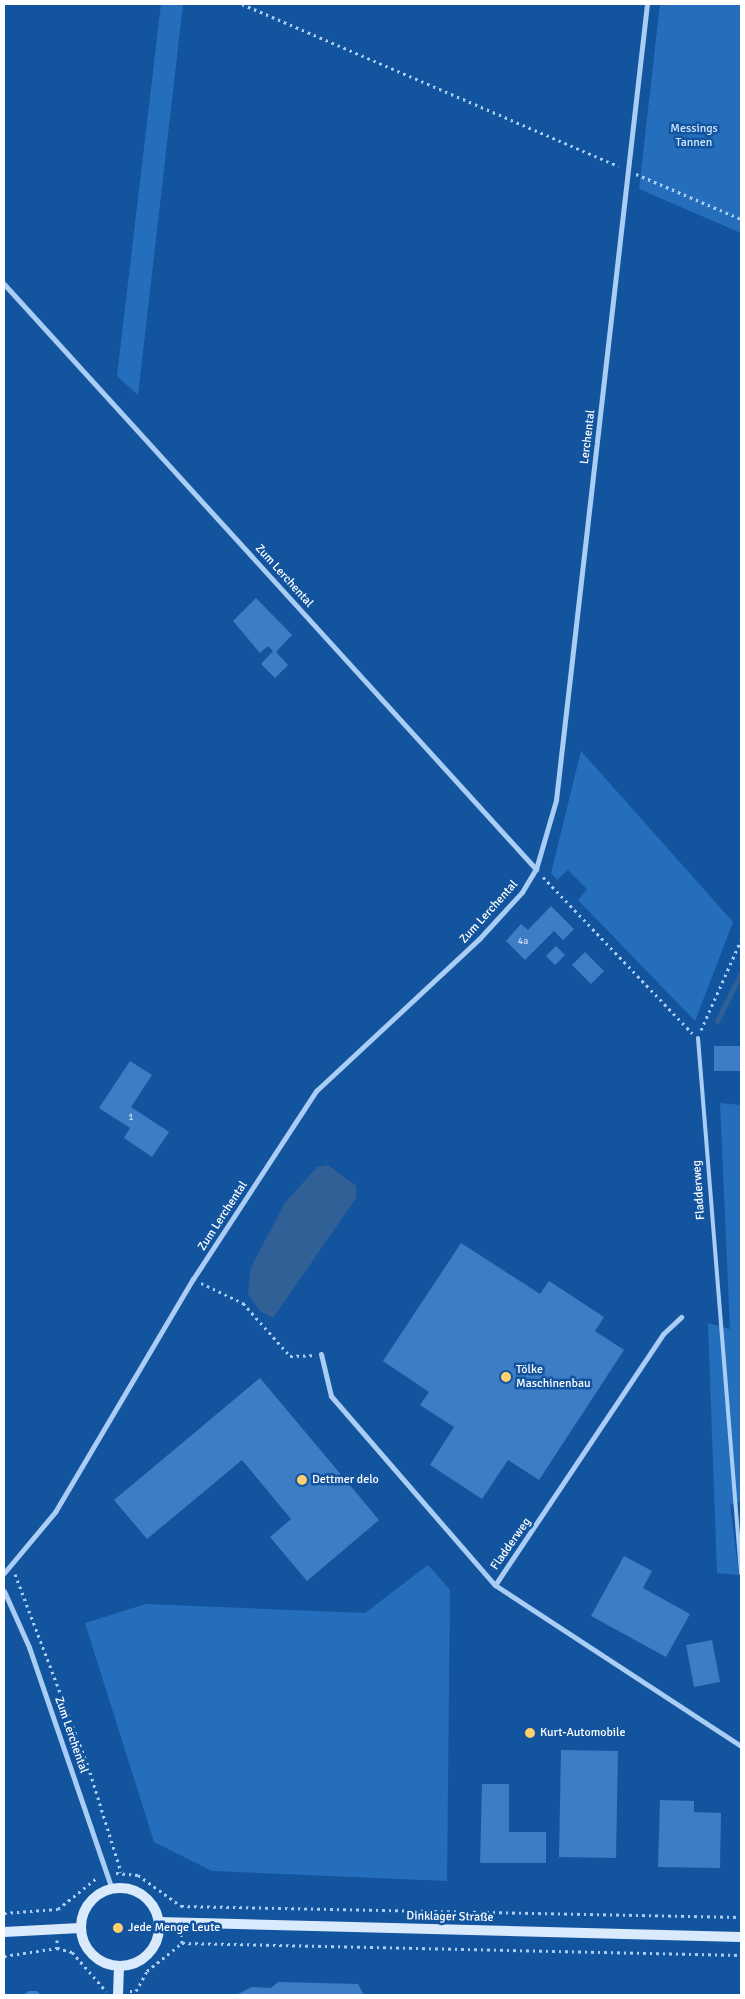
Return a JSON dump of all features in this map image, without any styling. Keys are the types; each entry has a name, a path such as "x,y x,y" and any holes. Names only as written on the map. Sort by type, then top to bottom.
{"main road":[{"path":"112,1888 125,1888 148,1900 159,1922 149,1954 119,1966 97,1959 82,1940 80,1928 89,1902 112,1888"},
{"name":"Dinklager Straße","path":"159,1922 741,1937"},
{"path":"4,1932 80,1928"},
{"path":"118,1995 119,1966"}],"street":[{"name":"Lerchental","path":"536,869 556,800 647,4"},
{"name":"Zum Lerchental","path":"4,284 536,869 522,892 479,939 316,1091 193,1279 54,1512 4,1573"},
{"name":"Fladderweg","path":"495,1585 663,1334 681,1317"},
{"name":"Fladderweg","path":"321,1354 331,1396 495,1585 741,1746"},
{"name":"Zum Lerchental","path":"4,1591 29,1646 112,1888"}],"lane":[{"name":"Fladderweg","path":"698,1038 741,1573"}],"path":[{"path":"242,4 741,219"},
{"path":"536,869 698,1038 741,940"},
{"path":"193,1279 243,1304 290,1356 321,1354"},
{"path":"10,1564 82,1749 121,1872"},
{"path":"4,1913 58,1909 95,1878 121,1872 138,1875 181,1906 741,1917"},
{"path":"182,1943 741,1955"},
{"path":"4,1956 57,1948"}],"green space":[{"path":"161,4 183,4 138,395 117,376"},
{"name":"Messings Tannen","path":"660,4 741,4 741,233 639,189"},
{"path":"581,751 733,922 695,1021 578,900 587,889 568,870 557,880 551,873"},
{"path":"720,1103 741,1105 741,1501 730,1505 739,1575 717,1573 708,1323 730,1329"},
{"path":"428,1565 450,1590 447,1881 212,1871 154,1842 85,1623 146,1604 365,1613"}],"shaded area":[{"path":"328,1165 356,1186 356,1198 273,1318 260,1311 248,1294 251,1267 285,1203 317,1167"}],"building":[{"path":"256,598 292,635 276,652 288,665 275,678 261,664 273,651 268,646 260,653 233,621"},
{"path":"551,906 574,929 563,940 554,931 525,960 506,941 521,924 528,930"},
{"path":"556,946 565,955 555,965 546,956"},
{"path":"585,952 604,971 591,984 572,965"},
{"path":"714,1046 741,1046 741,1071 714,1071"},
{"path":"130,1061 152,1075 131,1107 169,1132 152,1157 124,1138 130,1128 99,1108"},
{"name":"Tölke Maschinenbau","path":"461,1243 540,1294 549,1281 604,1317 595,1331 624,1350 539,1480 508,1460 482,1499 430,1465 454,1427 420,1405 429,1392 383,1361"},
{"name":"Dettmer delo","path":"260,1378 379,1520 307,1581 270,1537 291,1519 242,1460 147,1539 114,1500"},
{"path":"624,1556 652,1571 643,1588 690,1614 666,1657 591,1616"},
{"path":"712,1640 720,1682 694,1687 686,1645"},
{"path":"561,1750 618,1751 616,1858 559,1857"},
{"path":"482,1784 509,1784 509,1832 546,1832 546,1863 480,1863"},
{"path":"660,1800 694,1801 694,1812 721,1813 720,1868 658,1867"},
{"path":"278,1982 358,1984 364,1995 236,1995 252,1987 271,1988"},
{"path":"29,1991 37,1991 41,1995 23,1995"}],"waterway":[{"path":"717,1021 741,973"}],"place":[{"name":"Tölke Maschinenbau","path":"506,1377"},
{"name":"Dettmer delo","path":"302,1480"},
{"name":"Kurt-Automobile","path":"530,1733"},
{"name":"Jede Menge Leute","path":"118,1928"}]}
